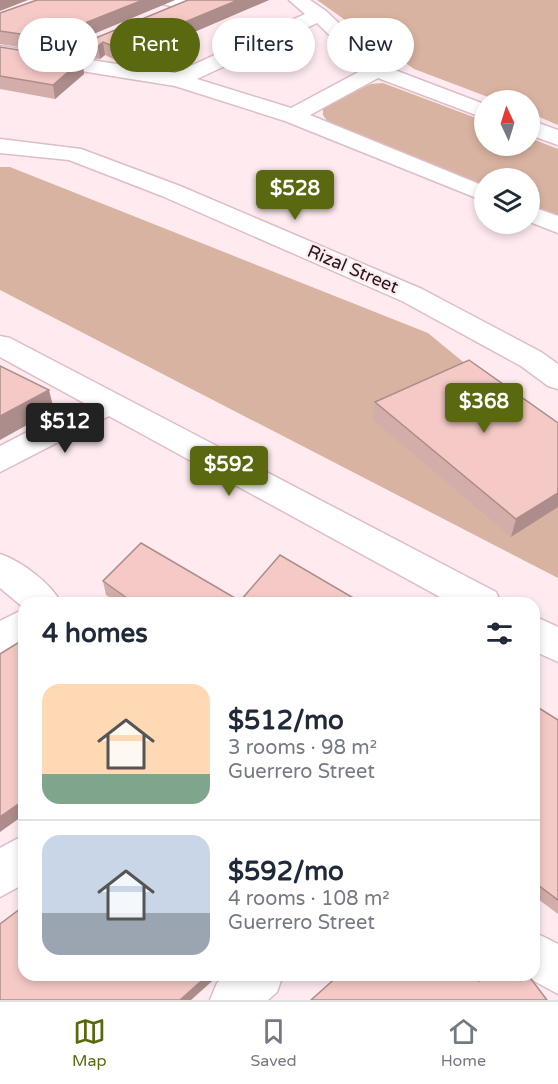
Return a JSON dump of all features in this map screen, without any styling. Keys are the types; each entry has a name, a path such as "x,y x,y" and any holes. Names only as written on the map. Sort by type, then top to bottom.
{"street":[{"path":"298,0 327,23"},
{"path":"154,18 184,2"},
{"path":"178,80 319,15"},
{"path":"0,52 18,55"},
{"path":"98,68 178,80 293,116 474,190"},
{"path":"293,116 372,72"},
{"path":"381,72 474,107"},
{"path":"540,131 558,138"},
{"name":"Rizal Street","path":"0,146 73,154 171,191 412,295 531,359 558,379"},
{"path":"540,217 558,225"},
{"path":"0,345 472,597"},
{"path":"531,359 558,352"},
{"path":"0,460 107,404"},
{"path":"0,568 36,597"},
{"path":"0,640 18,629"},
{"path":"540,636 558,646"},
{"path":"0,875 18,862"},
{"path":"540,959 558,971"},
{"path":"234,1000 254,981"}],"shaded area":[{"path":"317,0 558,0 558,125 540,117 540,90 474,92 414,69 414,18 342,18"},
{"path":"383,83 474,117 474,156 540,156 540,142 558,149 558,221 540,213 540,168 474,168 474,186 330,125 323,115 323,106 371,84"},
{"path":"0,167 10,167 428,333 558,440 558,578 0,290"}],"building":[{"path":"37,0 143,0 98,18 18,18 18,34 0,31 0,13"},
{"path":"188,0 238,0 195,18 144,18"},
{"path":"110,32 110,45 103,42 98,46 98,37"},
{"path":"0,47 18,50 18,72 68,72 53,85 0,76"},
{"path":"469,360 558,423 558,493 516,519 375,402"},
{"path":"0,366 49,390 0,416"},
{"path":"141,543 233,597 126,597 103,581"},
{"path":"280,555 352,597 243,597"},
{"path":"18,643 18,804 0,817 0,654"},
{"path":"540,709 558,720 558,900 540,886"},
{"path":"18,910 18,981 201,981 180,1000 0,1000 0,924"},
{"path":"332,981 533,981 547,1000 311,1000"}]}
